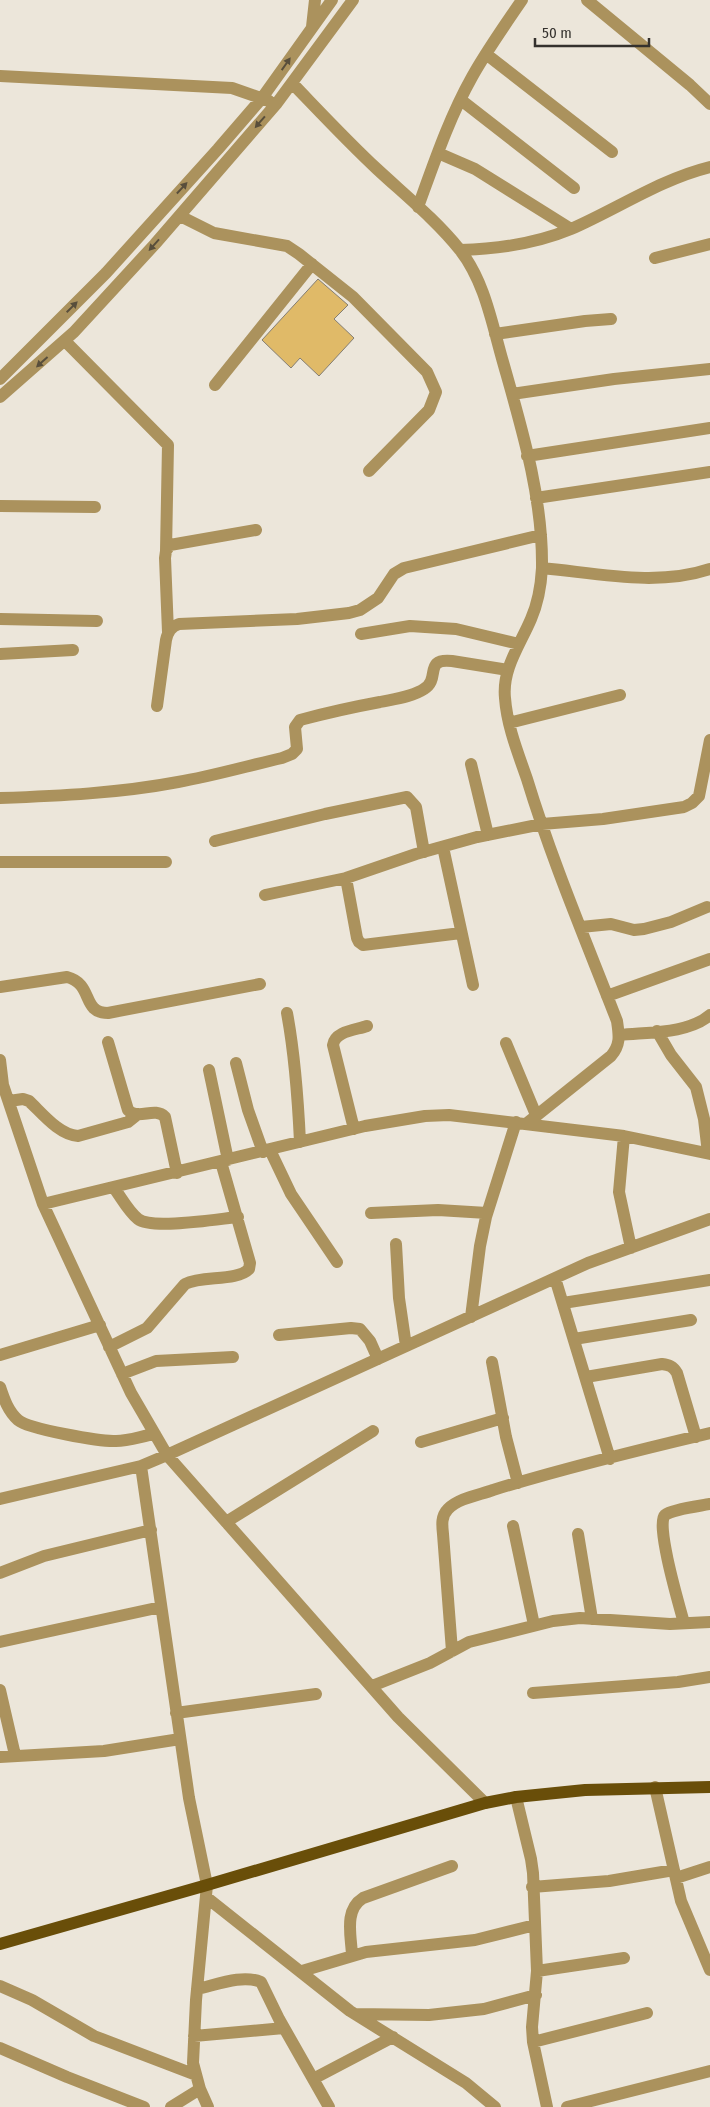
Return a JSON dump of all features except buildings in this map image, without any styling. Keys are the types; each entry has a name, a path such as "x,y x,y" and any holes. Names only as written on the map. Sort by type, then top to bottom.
{"main road":[{"path":"0,1944 206,1891 485,1803 516,1797 585,1790 710,1787"}],"street":[{"path":"314,54 312,28 315,0"},
{"path":"0,379 106,273 262,98 332,0"},
{"path":"0,397 65,341 180,216 276,103 354,0"},
{"path":"418,207 438,153 461,100 486,54 522,0"},
{"path":"587,0 690,85 710,104"},
{"path":"486,54 612,152"},
{"path":"0,76 232,88 276,103"},
{"path":"292,83 374,167 418,207 460,250 473,270 485,298 527,456 536,498 541,535 542,568 540,591 532,617 508,670 505,697 509,723 542,824 617,1020 620,1035 618,1048 611,1056 526,1120 488,1213 480,1246 471,1316"},
{"path":"461,100 574,188"},
{"path":"438,153 476,169 571,229"},
{"path":"460,250 492,249 522,244 571,229 675,179 710,167"},
{"path":"180,216 214,233 287,246 353,297 428,372 436,392 429,410 369,471"},
{"path":"655,258 710,244"},
{"path":"215,386 312,264"},
{"path":"495,334 585,320 611,319"},
{"path":"65,341 168,445 166,551 168,632 157,706"},
{"path":"512,394 614,379 710,369"},
{"path":"527,456 710,428"},
{"path":"536,498 710,472"},
{"path":"0,506 95,507"},
{"path":"166,551 170,545 178,543 256,530"},
{"path":"168,632 173,626 179,624 297,619 349,613 360,610 378,598 394,574 404,568 541,535"},
{"path":"542,568 663,578 683,576 710,569"},
{"path":"0,619 97,621"},
{"path":"361,634 410,626 456,629 519,644"},
{"path":"0,654 73,650"},
{"path":"0,798 49,797 130,789 178,782 282,758 292,754 297,749 294,728 300,720 403,697 424,690 430,685 433,668 436,663 444,660 508,670"},
{"path":"509,723 620,695"},
{"path":"265,895 346,878 424,852 488,835 542,824 603,819 671,810 692,803 699,796 710,740"},
{"path":"471,764 488,835"},
{"path":"215,841 335,812 408,797 412,800 418,812 424,852"},
{"path":"443,847 473,985"},
{"path":"0,862 166,862"},
{"path":"346,878 357,938 363,945 461,933"},
{"path":"581,927 611,924 634,930 644,929 671,922 707,907"},
{"path":"607,996 710,959"},
{"path":"0,987 67,977 75,979 82,985 93,1008 99,1013 108,1013 260,984"},
{"path":"287,1013 293,1044 300,1142"},
{"path":"620,1035 679,1029 705,1019 710,1014"},
{"path":"354,1129 333,1045 334,1040 338,1036 367,1026"},
{"path":"43,1204 354,1129 425,1116 449,1115 526,1120 624,1136 709,1153 704,1119 696,1087 671,1055 656,1031"},
{"path":"108,1042 128,1110 138,1114 157,1112 165,1117 177,1173"},
{"path":"506,1043 526,1120"},
{"path":"0,1060 2,1085 43,1204 122,1374 167,1455 398,1717 485,1803"},
{"path":"236,1063 248,1110 267,1151 291,1194 337,1262"},
{"path":"109,1347 147,1328 185,1284 193,1280 240,1274 249,1269 250,1263 225,1161 209,1070"},
{"path":"9,1101 23,1099 29,1101 64,1132 72,1136 128,1122 138,1114"},
{"path":"624,1136 619,1192 631,1248"},
{"path":"114,1188 137,1218 144,1222 169,1224 238,1217"},
{"path":"371,1213 438,1210 488,1213"},
{"path":"0,1499 141,1466 588,1263 710,1219"},
{"path":"396,1244 399,1298 406,1346"},
{"path":"555,1278 610,1458"},
{"path":"563,1303 710,1280"},
{"path":"574,1339 691,1320"},
{"path":"0,1355 100,1325"},
{"path":"279,1335 351,1328 360,1329 370,1341 378,1359"},
{"path":"122,1374 156,1361 233,1357"},
{"path":"492,1362 518,1483"},
{"path":"586,1377 669,1364 674,1367 677,1373 696,1437"},
{"path":"0,1386 5,1402 12,1413 19,1422 27,1425 47,1431 112,1441 155,1434"},
{"path":"421,1442 503,1418"},
{"path":"226,1522 373,1431"},
{"path":"452,1651 442,1520 446,1510 453,1504 518,1483 710,1433"},
{"path":"141,1466 176,1713 206,1891 197,1989 193,2063 200,2089 208,2107"},
{"path":"684,1623 664,1541 662,1520 666,1515 673,1512 710,1504"},
{"path":"513,1526 534,1625"},
{"path":"0,1573 44,1556 151,1530"},
{"path":"578,1534 592,1619"},
{"path":"0,1642 162,1607"},
{"path":"372,1686 430,1663 469,1642 553,1621 592,1619 653,1624 710,1622"},
{"path":"534,1693 660,1684 710,1677"},
{"path":"0,1690 15,1755"},
{"path":"176,1713 316,1694"},
{"path":"0,1757 104,1751 180,1739"},
{"path":"655,1787 681,1901 710,1970"},
{"path":"516,1797 531,1859 537,1971 532,2027 533,2042 548,2107"},
{"path":"352,1955 350,1915 355,1903 363,1898 452,1866"},
{"path":"532,1887 675,1874 710,1867"},
{"path":"206,1891 354,2014 466,2083 495,2107"},
{"path":"302,1971 366,1952 474,1940 535,1926"},
{"path":"537,1971 624,1958"},
{"path":"197,1989 242,1980 254,1979 261,1982 284,2028 329,2107"},
{"path":"0,1986 32,2000 94,2036 196,2075"},
{"path":"354,2014 429,2014 484,2009 536,1995"},
{"path":"533,2042 647,2013"},
{"path":"194,2036 284,2028"},
{"path":"313,2079 393,2037"},
{"path":"0,2048 144,2107"},
{"path":"567,2107 710,2071"},
{"path":"171,2107 200,2089"}]}
